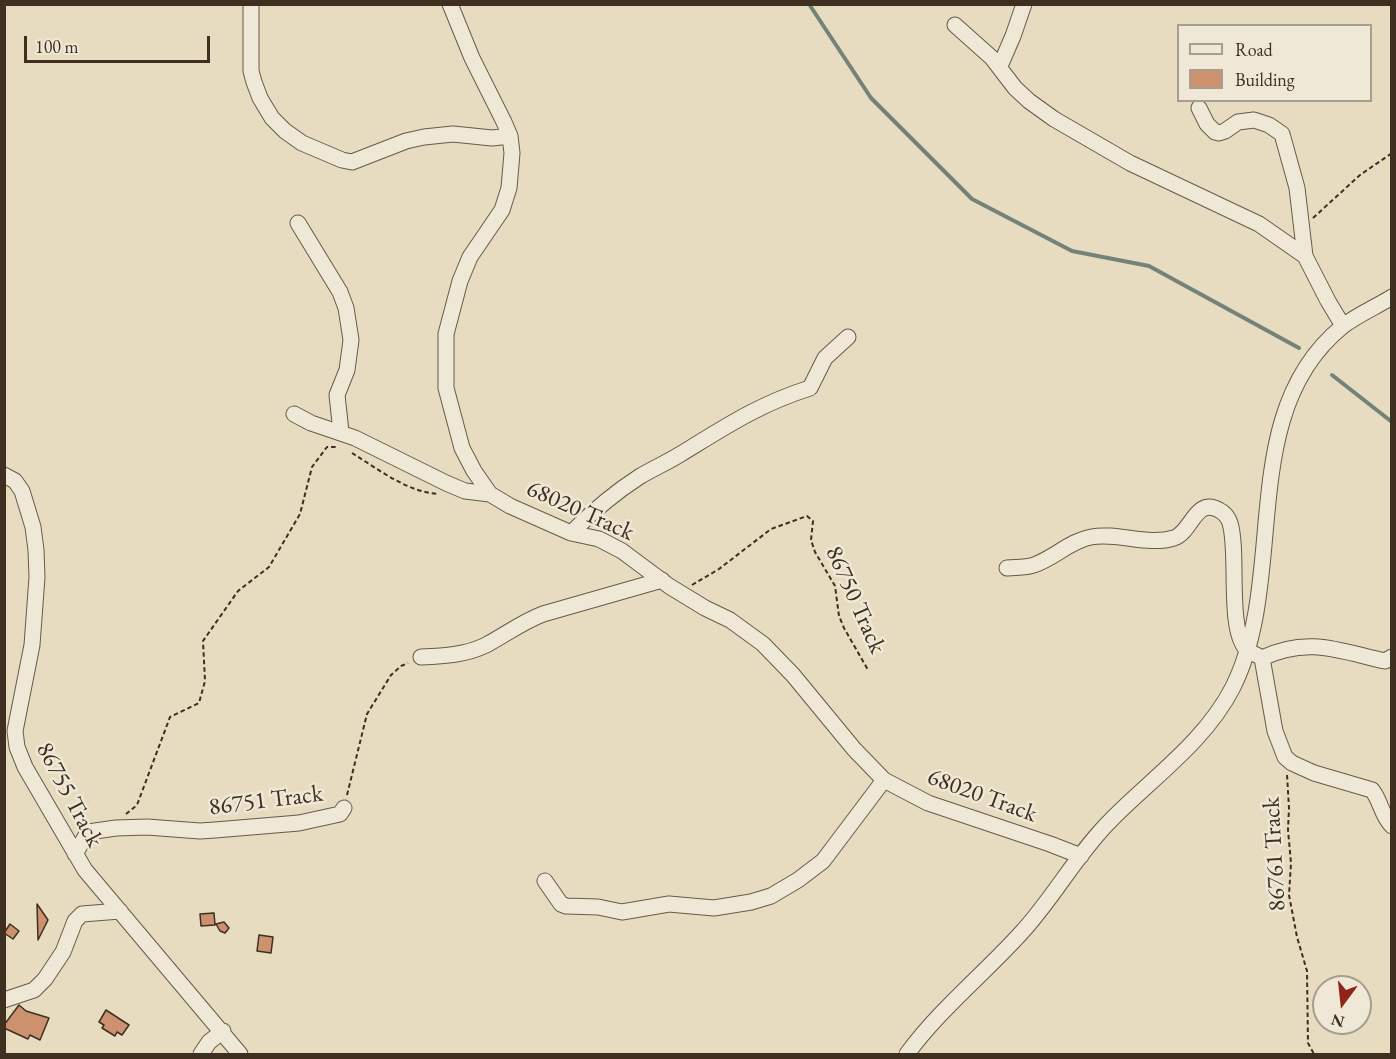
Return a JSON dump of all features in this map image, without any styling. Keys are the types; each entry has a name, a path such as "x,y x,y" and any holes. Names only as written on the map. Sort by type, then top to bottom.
{"street":[{"path":"251,4 251,71 254,82 260,98 273,118 285,131 302,143 352,162 406,141 424,137 453,134 483,138 510,136"},
{"name":"68020 Track","path":"450,4 476,67 510,136 512,153 509,188 502,210 470,257 460,281 446,334 446,388 462,448 490,494 510,506 571,533 599,539 622,551 680,593 730,620 763,644 793,675 854,749 884,780 928,803 1081,856"},
{"path":"1000,66 1024,4"},
{"path":"955,25 1000,66 1015,88 1054,119 1151,174 1260,224 1305,256"},
{"path":"1199,108 1207,124 1215,132 1225,131 1244,120 1254,120 1269,125 1282,134 1292,166 1305,256 1343,326"},
{"path":"298,223 340,292 346,308 351,340 347,370 337,395 342,440"},
{"path":"906,1054 924,1031 1024,929 1109,822 1196,739 1219,711 1234,685 1256,619 1273,458 1281,422 1295,388 1315,355 1343,326 1392,297"},
{"path":"571,533 591,513 640,476 668,462 746,414 778,398 810,388 825,358 848,337"},
{"path":"294,414 342,440 465,491 490,494"},
{"name":"86755 Track","path":"4,475 15,480 22,491 33,527 36,550 37,577 32,645 15,730 17,747 25,767 85,870 240,1054"},
{"path":"1007,568 1036,564 1077,541 1092,537 1174,538 1181,534 1201,509 1214,507 1227,516 1231,527 1240,636 1247,650 1262,658"},
{"path":"421,657 448,656 469,651 484,646 525,621 543,614 662,580"},
{"path":"1262,658 1294,646 1313,646 1388,659"},
{"path":"1262,658 1275,731 1285,757 1292,763 1314,773 1366,786 1377,795 1386,820 1392,826"},
{"path":"545,881 561,904 622,912 669,904 714,908 761,899 771,896 798,880 823,861 884,780"},
{"name":"86751 Track","path":"75,854 88,832 147,827 200,831 300,823 340,814 344,807"},
{"path":"4,1000 33,990 45,980 63,951 75,921 82,914 120,911"},
{"path":"201,1054 222,1031"}],"path":[{"path":"1302,228 1360,175 1392,153"},
{"path":"116,828 136,805 170,717 198,703 205,681 203,641 238,591 269,567 300,514 312,467 327,447 342,440"},
{"path":"351,452 425,493 445,495"},
{"name":"86750 Track","path":"680,593 719,569 771,530 807,516 813,521 811,540 815,552 835,586 839,616 867,670"},
{"name":"86751 Track","path":"344,807 367,714 373,702 391,675 401,666 421,657"},
{"name":"86761 Track","path":"1285,757 1291,863 1289,895 1297,937 1307,971 1308,1043 1314,1054"}],"building":[{"path":"37,904 48,920 38,940"},
{"path":"214,913 215,925 201,926 200,914"},
{"path":"224,922 229,928 225,933 220,931 216,924"},
{"path":"10,924 19,931 13,939 4,933"},
{"path":"259,935 273,937 271,953 257,951"},
{"path":"19,1005 26,1011 49,1018 40,1040 30,1035 28,1039 4,1028"},
{"path":"106,1010 129,1025 122,1035 117,1032 115,1036 102,1028 104,1025 99,1022"}],"waterway":[{"path":"809,4 871,98 972,199 1072,251 1149,266 1299,348"},
{"path":"1332,375 1392,422"}]}
